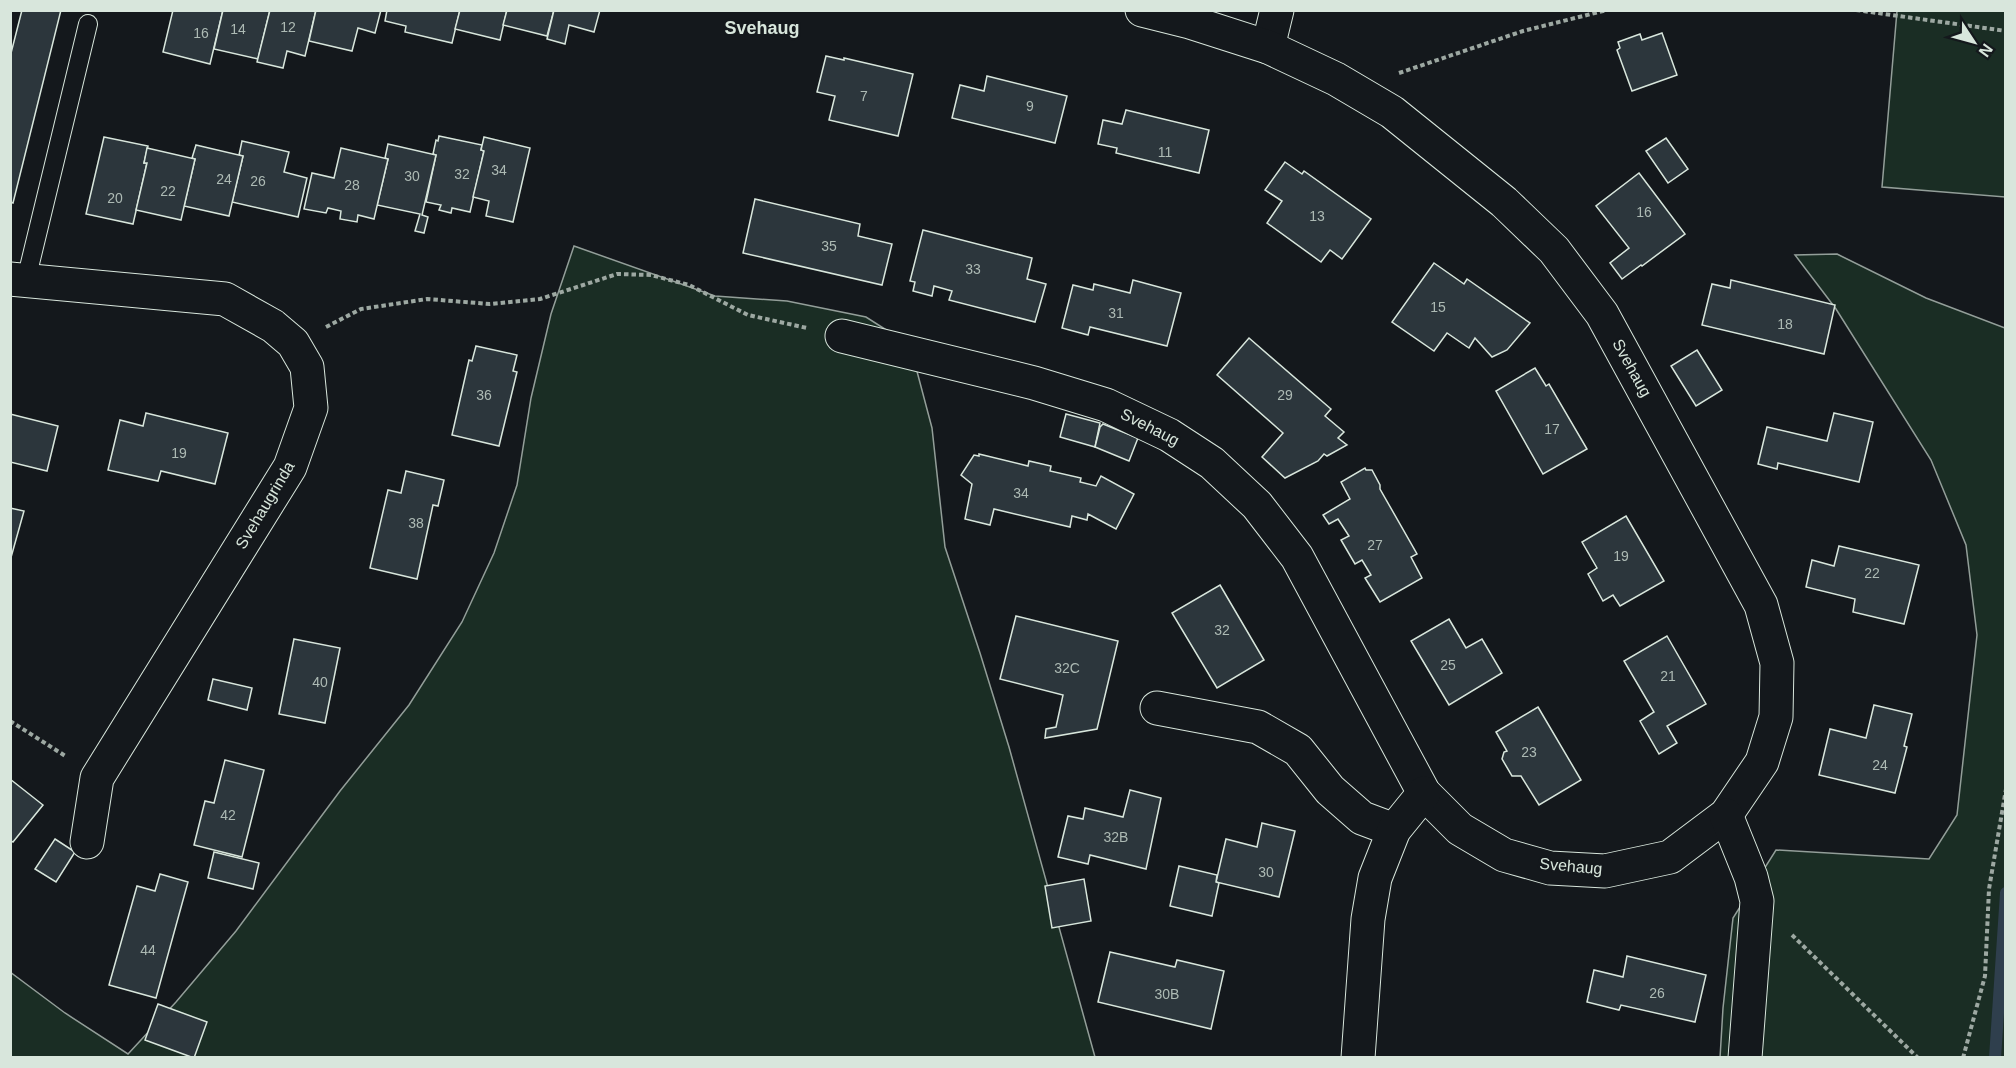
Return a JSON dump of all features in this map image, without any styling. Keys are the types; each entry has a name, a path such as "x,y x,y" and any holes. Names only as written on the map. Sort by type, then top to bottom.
{"street":[{"name":"Svehaug","path":"842,336 1034,383 1107,405 1169,435 1212,463 1257,505 1297,557 1424,793 1460,829 1504,855 1550,868 1605,871 1670,857 1726,815 1762,762 1776,717 1777,663 1761,605 1602,314 1554,250 1504,202 1392,112 1353,89 1268,47 1190,22 1142,10"},
{"path":"1268,47 1277,10"},
{"name":"Svehaugrinda","path":"18,280 225,299 273,326 293,343 307,367 311,408 290,467 97,778 87,842"},
{"path":"1158,708 1258,727 1298,750 1330,790 1362,818 1394,830"},
{"path":"1358,1058 1368,919 1375,878 1394,830 1424,793"},
{"path":"1726,815 1751,877 1757,901 1745,1058"}],"lane":[{"name":"Svehaugrinda","path":"18,280 88,24"}],"path":[{"path":"1353,89 1523,31 1607,10"},
{"path":"1856,10 2006,31"},
{"path":"293,343 361,309 427,299 490,304 540,298 617,274 651,275 689,285 748,315 842,336"},
{"path":"10,721 97,778"},
{"path":"1963,1058 1985,976 1989,889 2006,789"},
{"path":"1757,901 1918,1058"}],"green space":[{"path":"1897,11 2005,11 2005,197 1882,187"},
{"path":"574,246 715,296 787,301 866,317 910,345 932,428 945,547 1009,747 1095,1057 11,1057 10,972 65,1013 128,1054 236,931 340,791 409,705 462,622 494,553 517,485 531,398 551,314"},
{"path":"1837,254 1926,298 2005,328 2005,1057 1720,1058 1733,918 1776,850 1929,859 1957,815 1977,635 1966,545 1931,460 1836,309 1795,255"}],"building":[{"path":"22,10 61,10 13,203 10,202 10,57"},
{"path":"173,10 223,10 210,64 163,52"},
{"path":"223,10 270,10 258,59 214,49"},
{"path":"270,10 316,10 305,56 287,51 283,68 257,62"},
{"path":"316,10 381,10 375,33 358,28 352,51 309,41"},
{"path":"387,10 460,10 452,43 405,32 406,26 385,21"},
{"path":"460,10 507,10 500,40 455,29"},
{"path":"507,10 554,10 547,36 503,25"},
{"path":"554,10 600,10 594,32 569,25 565,44 547,39"},
{"path":"1662,33 1677,75 1632,91 1617,50 1620,48 1618,42 1640,34 1642,40"},
{"path":"826,56 913,74 898,136 829,120 835,96 817,92"},
{"path":"987,76 1067,96 1055,143 952,118 960,85 984,91"},
{"path":"1126,110 1209,130 1199,173 1116,153 1117,148 1098,144 1103,120 1122,124"},
{"path":"439,136 482,145 481,150 484,151 470,212 452,208 451,213 439,210 441,205 426,202 436,155 433,154"},
{"path":"104,137 148,146 144,163 147,163 133,224 86,214"},
{"path":"484,137 530,148 513,222 486,216 489,201 473,197 484,151 481,150"},
{"path":"1666,138 1688,169 1668,183 1646,151"},
{"path":"242,141 289,152 284,172 307,178 298,217 232,202 243,156 239,155"},
{"path":"388,144 436,155 422,215 428,217 424,233 415,231 420,214 377,205 388,159 385,158"},
{"path":"196,145 243,156 229,216 184,206"},
{"path":"147,148 195,159 181,220 136,210 147,163 144,163"},
{"path":"341,148 388,159 374,219 358,215 357,222 340,219 341,211 328,208 326,213 304,209 312,173 334,178"},
{"path":"1285,162 1302,174 1304,171 1371,219 1342,259 1330,250 1321,262 1267,223 1282,201 1265,190"},
{"path":"1639,173 1685,234 1622,279 1610,263 1629,248 1596,206"},
{"path":"755,199 860,224 858,236 892,244 882,285 743,253"},
{"path":"923,230 1032,258 1027,279 1046,284 1035,322 949,300 952,291 934,286 932,296 913,291 915,282 910,281"},
{"path":"1434,263 1464,284 1467,279 1530,323 1507,350 1492,357 1475,338 1469,348 1447,333 1434,351 1392,322"},
{"path":"1133,280 1181,293 1167,346 1090,327 1088,335 1062,328 1073,285 1093,290 1094,284 1130,293"},
{"path":"1731,280 1835,305 1824,354 1702,325 1712,284 1730,288"},
{"path":"1249,338 1331,409 1325,416 1344,432 1338,438 1347,445 1327,456 1324,454 1318,461 1285,478 1262,457 1283,433 1217,375"},
{"path":"476,346 517,355 513,371 517,372 499,446 452,435 469,360 472,361"},
{"path":"1697,350 1722,390 1696,406 1671,366"},
{"path":"1535,368 1546,386 1549,384 1587,449 1543,474 1496,391"},
{"path":"146,413 228,433 215,484 161,471 158,481 108,470 120,420 143,426"},
{"path":"1834,413 1873,422 1859,482 1778,463 1777,469 1758,464 1767,427 1827,441"},
{"path":"10,414 58,426 47,471 10,462"},
{"path":"1066,414 1100,423 1095,447 1060,437"},
{"path":"1103,424 1138,438 1129,461 1095,447 1100,427"},
{"path":"979,454 1028,466 1029,461 1051,466 1050,471 1081,478 1080,482 1096,486 1101,476 1134,494 1116,529 1088,514 1087,520 1072,516 1070,527 994,509 990,525 965,519 972,484 961,475 974,455 979,456"},
{"path":"1365,468 1372,470 1380,489 1417,554 1411,557 1422,578 1380,602 1365,578 1371,575 1362,560 1355,564 1341,540 1349,536 1338,519 1329,524 1323,515 1350,499 1341,482"},
{"path":"406,471 444,480 438,506 433,505 417,579 370,568 388,490 401,493"},
{"path":"10,508 24,511 10,561"},
{"path":"1626,516 1664,581 1620,606 1613,595 1603,601 1588,574 1597,568 1582,542"},
{"path":"1839,546 1919,565 1904,624 1853,612 1855,599 1806,587 1812,560 1834,566"},
{"path":"1220,585 1264,660 1217,688 1172,613"},
{"path":"1016,616 1118,641 1097,729 1045,738 1046,729 1056,727 1063,695 1000,679"},
{"path":"1449,619 1466,648 1482,639 1502,673 1449,705 1411,641"},
{"path":"1667,636 1706,704 1667,726 1677,743 1659,754 1640,721 1654,712 1624,661"},
{"path":"294,639 340,648 325,723 279,714"},
{"path":"213,679 252,688 247,710 208,700"},
{"path":"1874,705 1912,714 1904,746 1907,747 1895,793 1819,775 1830,729 1866,738"},
{"path":"1538,707 1581,780 1539,805 1521,776 1512,776 1502,759 1504,752 1507,751 1496,732"},
{"path":"225,760 264,770 242,857 194,845 205,801 214,803"},
{"path":"10,779 43,805 13,842 10,840"},
{"path":"1130,790 1161,798 1146,869 1090,855 1088,864 1058,857 1068,816 1083,819 1085,808 1123,817"},
{"path":"1262,823 1295,831 1279,897 1216,882 1226,839 1257,847"},
{"path":"55,839 75,852 56,882 35,869"},
{"path":"214,852 259,863 253,889 208,878"},
{"path":"1179,866 1217,875 1216,882 1219,883 1212,916 1170,906"},
{"path":"160,874 188,882 156,998 109,985 137,886 155,891"},
{"path":"1084,879 1091,921 1052,928 1045,886"},
{"path":"1110,952 1175,967 1177,960 1224,971 1211,1029 1098,1002"},
{"path":"1627,956 1706,975 1695,1022 1621,1005 1619,1010 1587,1002 1594,970 1623,977"},
{"path":"158,1004 207,1022 194,1058 145,1040"}],"waterway":[{"path":"1995,1058 2006,893"}],"district":[{"name":"Svehaug","path":"762,28"}]}
